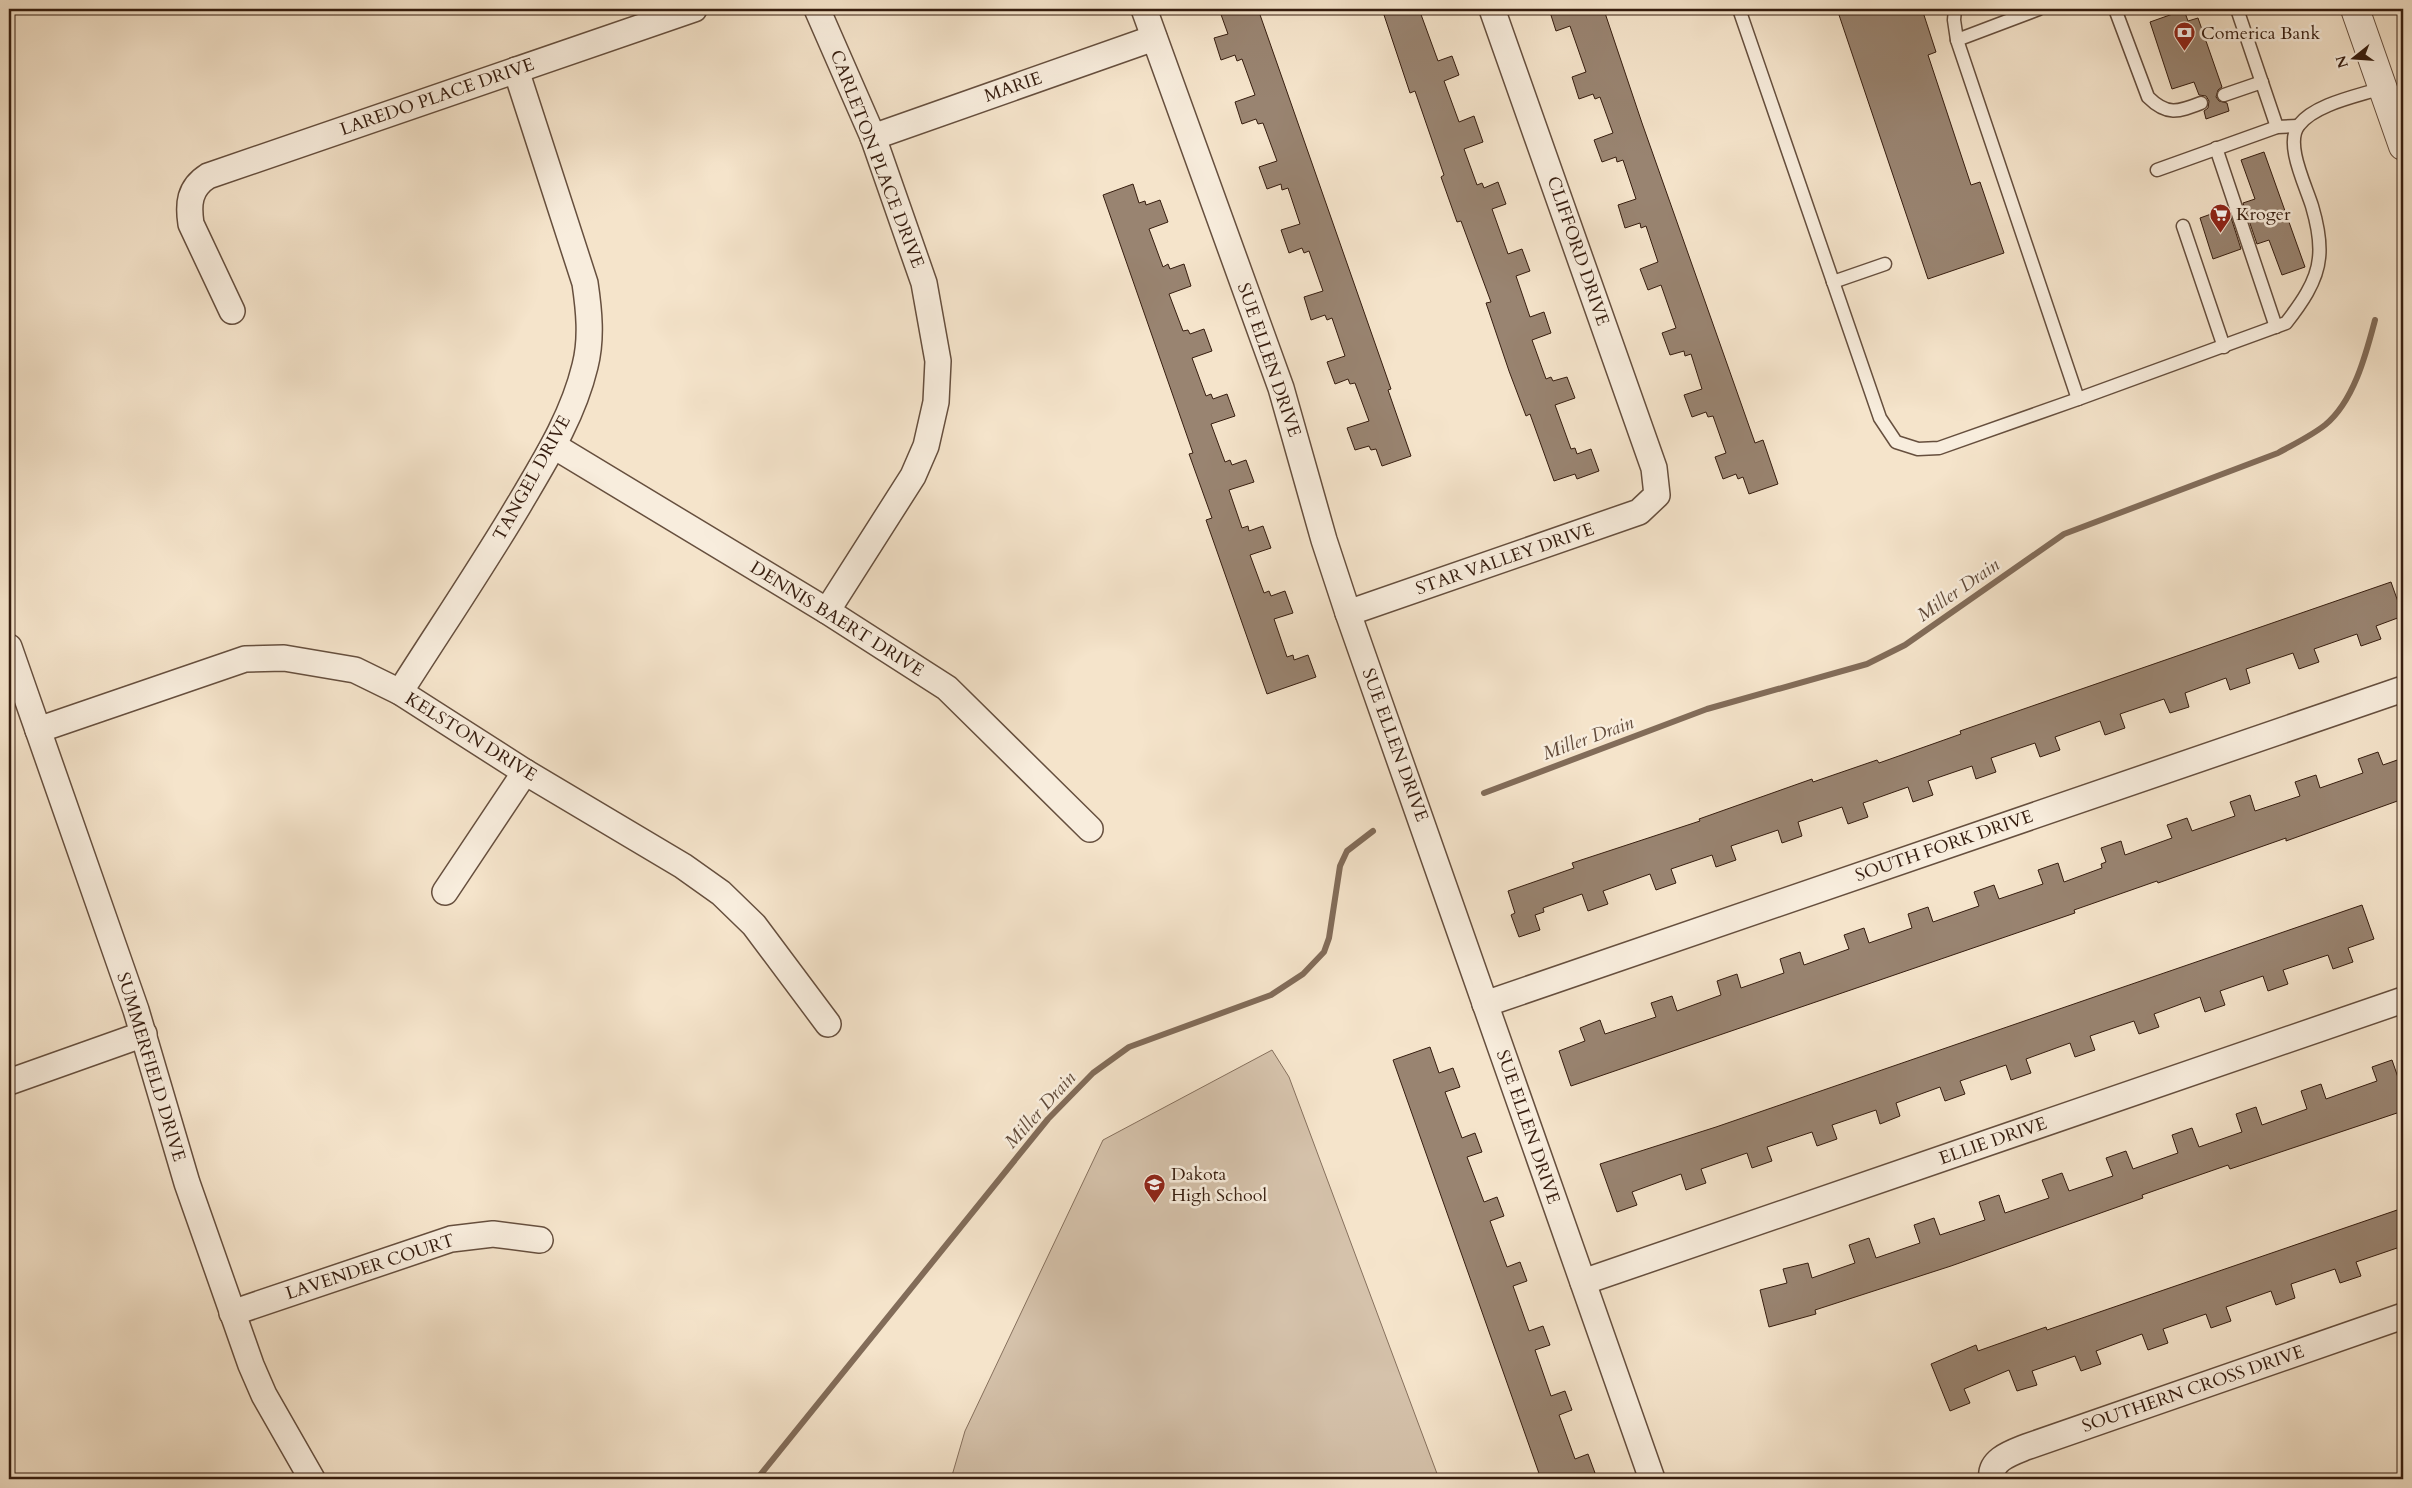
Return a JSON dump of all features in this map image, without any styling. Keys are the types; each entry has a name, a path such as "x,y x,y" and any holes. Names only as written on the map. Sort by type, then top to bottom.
{"street":[{"name":"LAREDO PLACE DRIVE","path":"232,311 196,240 189,210 190,198 199,181 208,176 694,9"},
{"name":"CARLETON PLACE DRIVE","path":"817,9 873,137 924,283 938,361 936,402 926,446 913,476 827,611"},
{"name":"SUE ELLEN DRIVE","path":"1144,9 1281,388 1324,540 1348,613 1652,1479"},
{"name":"CLIFFORD DRIVE","path":"1492,9 1654,468 1657,495"},
{"path":"2355,9 2403,146"},
{"name":"MARIE","path":"873,137 1154,38"},
{"name":"TANGEL DRIVE","path":"400,692 554,446 576,397 586,364 589,310 586,283 516,70"},
{"name":"DENNIS BAERT DRIVE","path":"554,446 827,611 947,688 1090,829"},
{"name":"STAR VALLEY DRIVE","path":"1348,613 1639,512 1657,495"},
{"name":"SUMMERFIELD DRIVE","path":"9,647 144,1034 187,1183 232,1313 264,1395 312,1479"},
{"name":"KELSTON DRIVE","path":"38,730 245,659 284,658 355,670 400,692 525,772 683,866 720,893 754,925 828,1024"},
{"name":"SOUTH FORK DRIVE","path":"1485,1004 2403,689"},
{"path":"445,892 525,772"},
{"name":"ELLIE DRIVE","path":"1583,1282 2403,1000"},
{"path":"9,1082 144,1034"},
{"name":"LAVENDER COURT","path":"232,1313 451,1239 493,1234 540,1240"},
{"name":"SOUTHERN CROSS DRIVE","path":"1991,1476 1996,1463 2003,1457 2026,1447 2403,1316"}],"lane":[{"path":"1739,9 1880,418 1896,442 1918,449 1939,448 2224,347 2286,323 2299,307 2311,283 2319,260 2318,234 2312,205 2297,163 2294,143 2298,126"},
{"path":"1956,9 1954,20 1957,40 2078,399"},
{"path":"1957,40 2039,9"},
{"path":"2115,9 2148,97 2152,102 2159,108 2177,112 2201,104"},
{"path":"2237,9 2277,128"},
{"path":"2224,95 2262,82"},
{"path":"2157,170 2277,128 2298,126 2316,111 2382,88"},
{"path":"2216,148 2276,327"},
{"path":"2183,226 2224,347"},
{"path":"1833,282 1885,264"}],"shaded area":[{"path":"1272,1050 1289,1077 1439,1479 951,1479 965,1431 1103,1140"}],"building":[{"path":"1219,9 1258,9 1391,389 1388,390 1411,456 1382,466 1376,449 1371,450 1369,446 1355,450 1347,428 1369,421 1355,383 1350,384 1348,379 1335,384 1327,362 1345,356 1332,318 1327,320 1325,315 1311,320 1304,297 1323,291 1309,251 1304,253 1302,248 1289,253 1281,230 1300,224 1288,188 1282,190 1281,184 1267,189 1259,167 1277,161 1263,123 1258,124 1256,119 1242,124 1235,102 1255,95 1242,59 1237,61 1235,55 1221,60 1214,38 1228,34"},
{"path":"1382,9 1419,9 1438,61 1452,56 1459,75 1444,81 1459,122 1474,116 1483,142 1464,149 1477,185 1482,183 1484,188 1498,182 1506,204 1492,209 1508,254 1522,249 1530,271 1516,276 1530,317 1544,312 1551,333 1532,340 1546,379 1551,377 1553,381 1567,377 1575,398 1555,405 1571,449 1575,448 1577,454 1591,449 1599,471 1577,479 1575,474 1554,481 1530,414 1526,416 1509,371 1486,303 1491,302 1461,221 1457,222 1441,177 1444,175 1415,91 1410,93"},
{"path":"1549,9 1611,9 1611,11 1605,13 1642,123 1755,443 1763,440 1778,484 1749,494 1743,477 1738,479 1736,474 1723,479 1715,457 1726,453 1713,416 1708,417 1706,412 1692,417 1684,395 1702,389 1691,354 1685,356 1684,351 1670,355 1662,333 1676,328 1661,285 1648,290 1640,269 1658,262 1646,226 1641,228 1640,223 1625,228 1618,205 1636,199 1623,160 1617,162 1616,157 1602,162 1594,140 1613,133 1600,97 1595,99 1593,94 1579,99 1572,77 1586,72 1570,26 1556,31"},
{"path":"1837,9 1922,9 1936,52 1928,55 1971,185 1980,182 2004,253 1928,279"},
{"name":"Comerica Bank","path":"2184,10 2188,21 2198,18 2222,87 2218,90 2216,97 2219,101 2227,103 2229,111 2206,119 2204,111 2208,108 2209,101 2206,96 2199,95 2194,82 2172,89 2150,22"},
{"path":"2264,152 2305,267 2282,275 2269,240 2257,244 2243,203 2255,199 2241,160"},
{"path":"1133,184 1139,203 1145,201 1146,205 1160,200 1168,222 1149,229 1163,267 1168,264 1170,269 1184,264 1191,286 1169,294 1183,331 1188,330 1190,334 1204,329 1212,351 1192,358 1206,396 1211,394 1213,399 1227,394 1235,416 1211,424 1225,462 1230,460 1232,465 1246,460 1254,482 1229,490 1242,528 1248,526 1249,531 1263,526 1271,548 1250,555 1264,593 1269,591 1271,596 1285,591 1293,613 1274,619 1287,657 1293,655 1294,660 1308,655 1316,677 1267,694 1206,520 1212,518 1189,454 1193,453 1103,195"},
{"path":"2228,208 2241,249 2213,259 2200,218"},
{"path":"2391,582 2403,616 2376,626 2381,639 2361,646 2357,634 2314,649 2319,662 2299,669 2293,653 2246,669 2250,683 2230,690 2226,678 2185,693 2189,707 2170,713 2164,699 2120,714 2125,728 2105,735 2100,721 2055,737 2060,750 2040,757 2035,743 1991,758 1996,772 1976,779 1972,766 1928,781 1933,795 1913,802 1908,787 1863,803 1868,817 1848,824 1842,807 1798,822 1802,836 1782,843 1778,830 1731,846 1736,860 1716,867 1712,855 1671,869 1676,883 1656,890 1650,874 1603,891 1608,904 1588,911 1582,894 1543,908 1544,912 1535,915 1540,930 1519,937 1511,915 1515,913 1508,891 1574,868 1572,863 1700,821 1699,819 1812,779 1813,782 1877,760 1879,763 1961,734 1960,731"},
{"path":"2378,752 2383,765 2403,758 2403,799 2286,841 2286,838 2158,883 2157,881 2074,910 2075,913 1571,1086 1559,1051 1585,1041 1580,1028 1600,1020 1605,1034 1656,1017 1651,1003 1672,996 1677,1011 1721,995 1717,981 1737,974 1741,988 1784,973 1780,959 1800,952 1804,965 1849,949 1844,935 1864,928 1869,943 1912,928 1908,914 1928,907 1933,922 1979,906 1974,892 1994,885 1999,899 2043,884 2038,870 2058,863 2064,882 2102,868 2101,864 2106,862 2101,848 2121,841 2125,855 2172,838 2167,825 2187,818 2192,831 2235,816 2230,802 2250,795 2255,811 2300,796 2295,782 2316,775 2320,788 2363,773 2358,759"},
{"path":"2362,905 2374,939 2348,948 2353,962 2333,969 2328,955 2283,970 2288,984 2268,991 2263,976 2220,991 2225,1005 2205,1012 2200,997 2154,1014 2159,1027 2139,1034 2134,1021 2090,1036 2095,1050 2075,1057 2070,1043 2026,1059 2031,1073 2011,1080 2006,1065 1960,1081 1965,1094 1945,1101 1940,1087 1896,1103 1900,1116 1880,1124 1876,1110 1832,1125 1837,1139 1817,1146 1812,1132 1767,1147 1772,1161 1752,1168 1747,1153 1701,1169 1706,1183 1686,1190 1681,1174 1632,1192 1637,1205 1617,1212 1600,1164 1716,1127"},
{"path":"1430,1047 1439,1073 1453,1068 1460,1087 1445,1092 1462,1138 1475,1133 1482,1152 1467,1157 1484,1202 1497,1197 1504,1216 1490,1221 1507,1267 1520,1262 1527,1281 1513,1286 1529,1331 1543,1326 1550,1345 1535,1350 1551,1396 1565,1391 1572,1410 1559,1415 1575,1459 1588,1454 1595,1473 1577,1479 1541,1479 1393,1060"},
{"path":"2392,1060 2403,1092 2403,1111 2230,1169 2228,1165 2142,1195 2143,1198 1951,1266 1815,1310 1816,1314 1769,1327 1760,1290 1787,1283 1783,1269 1808,1263 1812,1278 1855,1263 1849,1245 1869,1238 1876,1258 1920,1243 1914,1225 1934,1218 1940,1235 1985,1220 1979,1202 1999,1195 2005,1213 2049,1198 2042,1180 2062,1173 2069,1191 2113,1176 2106,1158 2126,1151 2133,1169 2178,1153 2172,1135 2192,1128 2199,1147 2242,1132 2236,1114 2256,1107 2262,1125 2307,1109 2301,1091 2321,1084 2326,1099 2377,1081 2372,1067"},
{"path":"2403,1208 2403,1246 2356,1262 2361,1276 2340,1283 2335,1269 2291,1284 2295,1298 2276,1305 2271,1291 2226,1307 2231,1321 2211,1328 2206,1314 2163,1329 2168,1343 2148,1350 2142,1334 2096,1351 2101,1364 2081,1371 2075,1356 2032,1371 2037,1385 2017,1391 2009,1370 1964,1389 1970,1403 1950,1411 1931,1364 1976,1345 1978,1351 2046,1327 2047,1330"}],"waterway":[{"name":"Miller Drain","path":"1484,793 1707,709 1867,664 1905,645 2064,534 2278,453 2325,425 2344,403 2358,376 2375,320"},
{"name":"Miller Drain","path":"757,1479 1048,1119 1093,1073 1129,1047 1271,995 1303,974 1324,952 1329,938 1340,866 1347,851 1373,831"}],"place":[{"name":"Comerica Bank","path":"2185,52"},
{"name":"Kroger","path":"2220,233"},
{"name":"Dakota High School","path":"1155,1203"}]}
